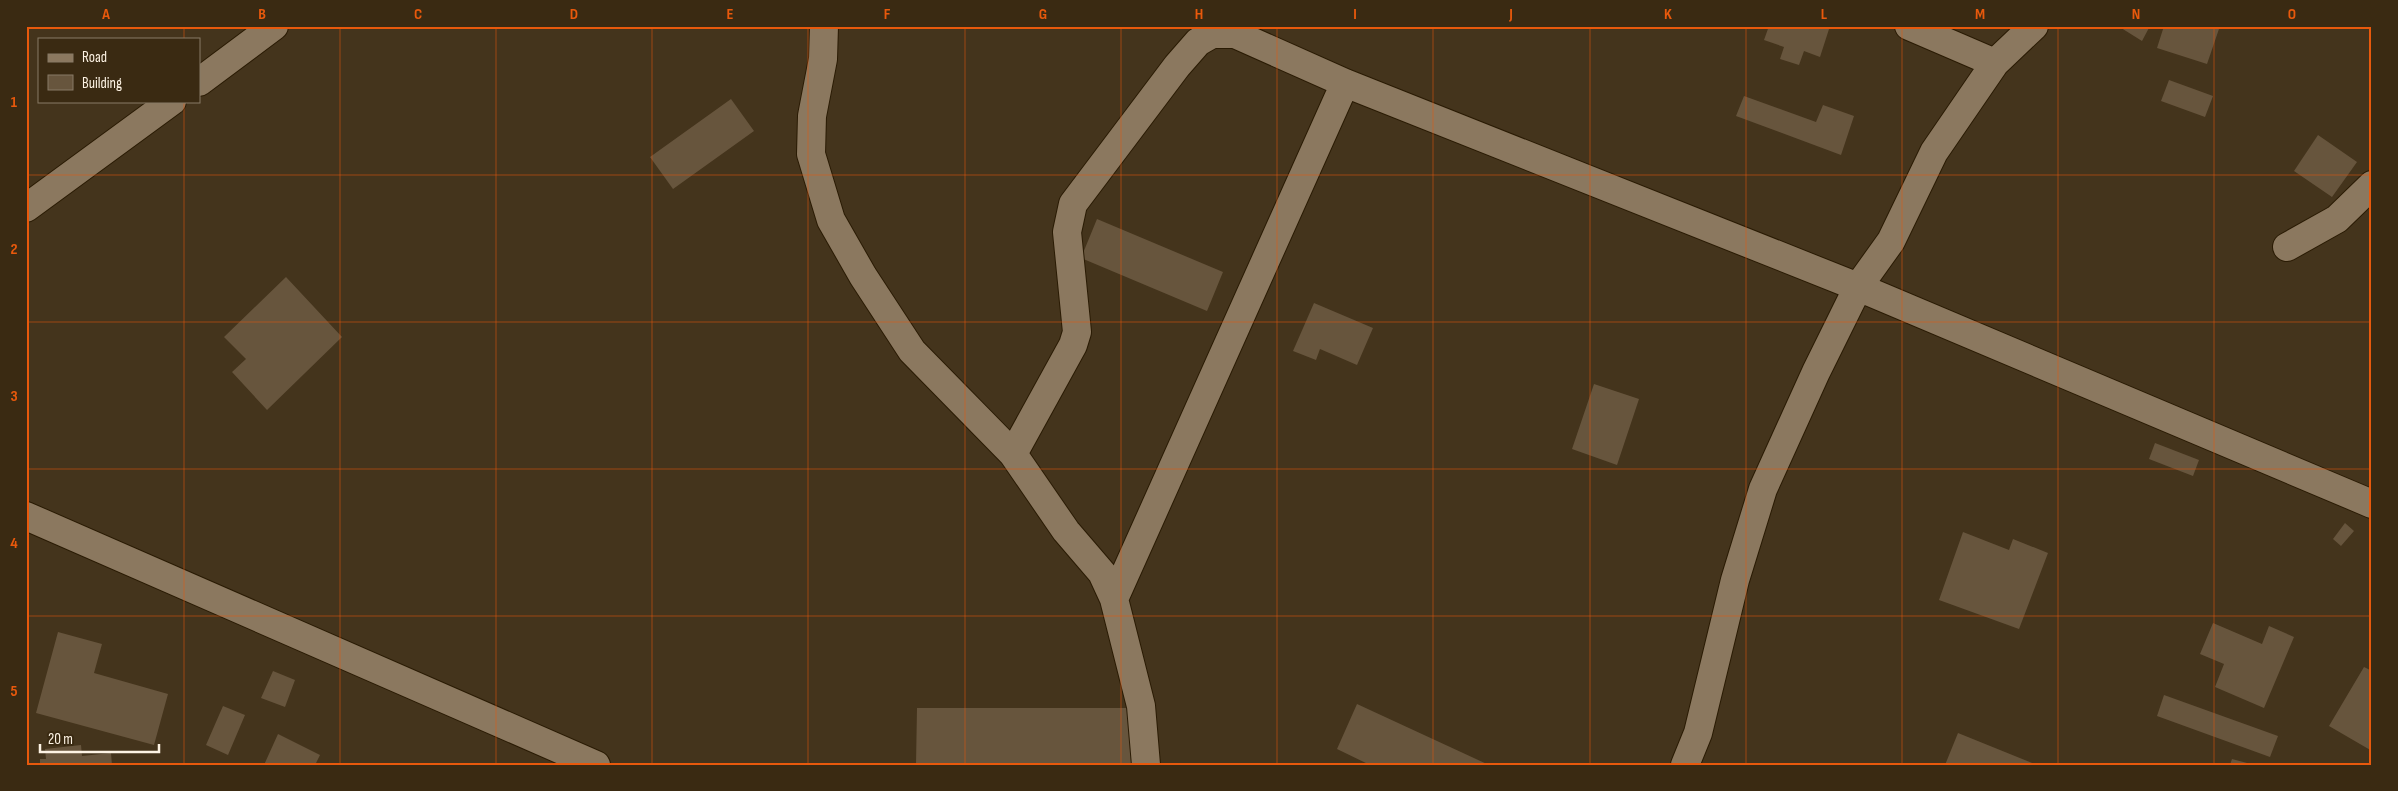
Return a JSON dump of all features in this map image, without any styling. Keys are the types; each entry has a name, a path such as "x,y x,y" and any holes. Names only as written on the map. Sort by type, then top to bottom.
{"street":[{"path":"200,81 274,26"},
{"path":"824,26 824,59 812,116 811,154 831,220 862,276 912,352 1013,454 1066,530 1102,573 1114,599 1141,706 1146,765"},
{"path":"1909,26 1995,63"},
{"path":"1685,765 1698,733 1735,580 1763,489 1816,372 1858,287 1891,240 1934,152 1995,63 2034,26"},
{"path":"1013,454 1073,345 1077,332 1068,232 1073,204 1177,66 1198,42 1212,34 1235,34 1345,83 1858,287 2372,504"},
{"path":"1114,599 1345,83"},
{"path":"26,208 171,102"},
{"path":"2286,247 2337,219 2372,185"},
{"path":"26,516 596,765"}],"building":[{"path":"1769,26 1830,26 1820,57 1804,51 1799,65 1780,59 1784,47 1764,40"},
{"path":"2118,26 2150,26 2142,41"},
{"path":"2164,26 2220,26 2207,64 2157,48"},
{"path":"2169,80 2213,96 2205,117 2161,101"},
{"path":"1744,96 1816,122 1823,105 1854,116 1841,155 1736,116"},
{"path":"731,99 754,131 673,189 650,157"},
{"path":"2318,135 2357,162 2332,197 2294,171"},
{"path":"1097,219 1223,272 1207,311 1081,258"},
{"path":"286,277 342,337 267,410 232,372 246,359 224,337"},
{"path":"1314,303 1373,328 1357,365 1320,349 1316,360 1293,351"},
{"path":"1594,384 1639,399 1617,465 1572,449"},
{"path":"2155,443 2199,460 2193,476 2149,459"},
{"path":"2345,523 2354,531 2341,546 2333,539"},
{"path":"1963,532 2009,550 2013,539 2048,553 2019,629 1939,600"},
{"path":"2213,623 2262,644 2269,626 2294,637 2264,708 2215,687 2224,664 2200,654"},
{"path":"58,632 102,644 94,673 168,694 154,745 36,713"},
{"path":"2364,667 2372,671 2372,751 2329,726"},
{"path":"273,671 295,680 285,707 261,698"},
{"path":"2164,695 2278,736 2270,757 2157,716"},
{"path":"1357,704 1489,765 1370,765 1337,749"},
{"path":"223,706 245,715 228,755 206,745"},
{"path":"917,708 1132,708 1132,765 916,765"},
{"path":"1958,733 2037,765 1945,765"},
{"path":"278,734 320,755 315,765 264,765"},
{"path":"81,745 82,756 111,753 112,765 40,765 40,759 46,759 45,749"},
{"path":"2232,759 2247,763 2246,765 2230,765"}]}
